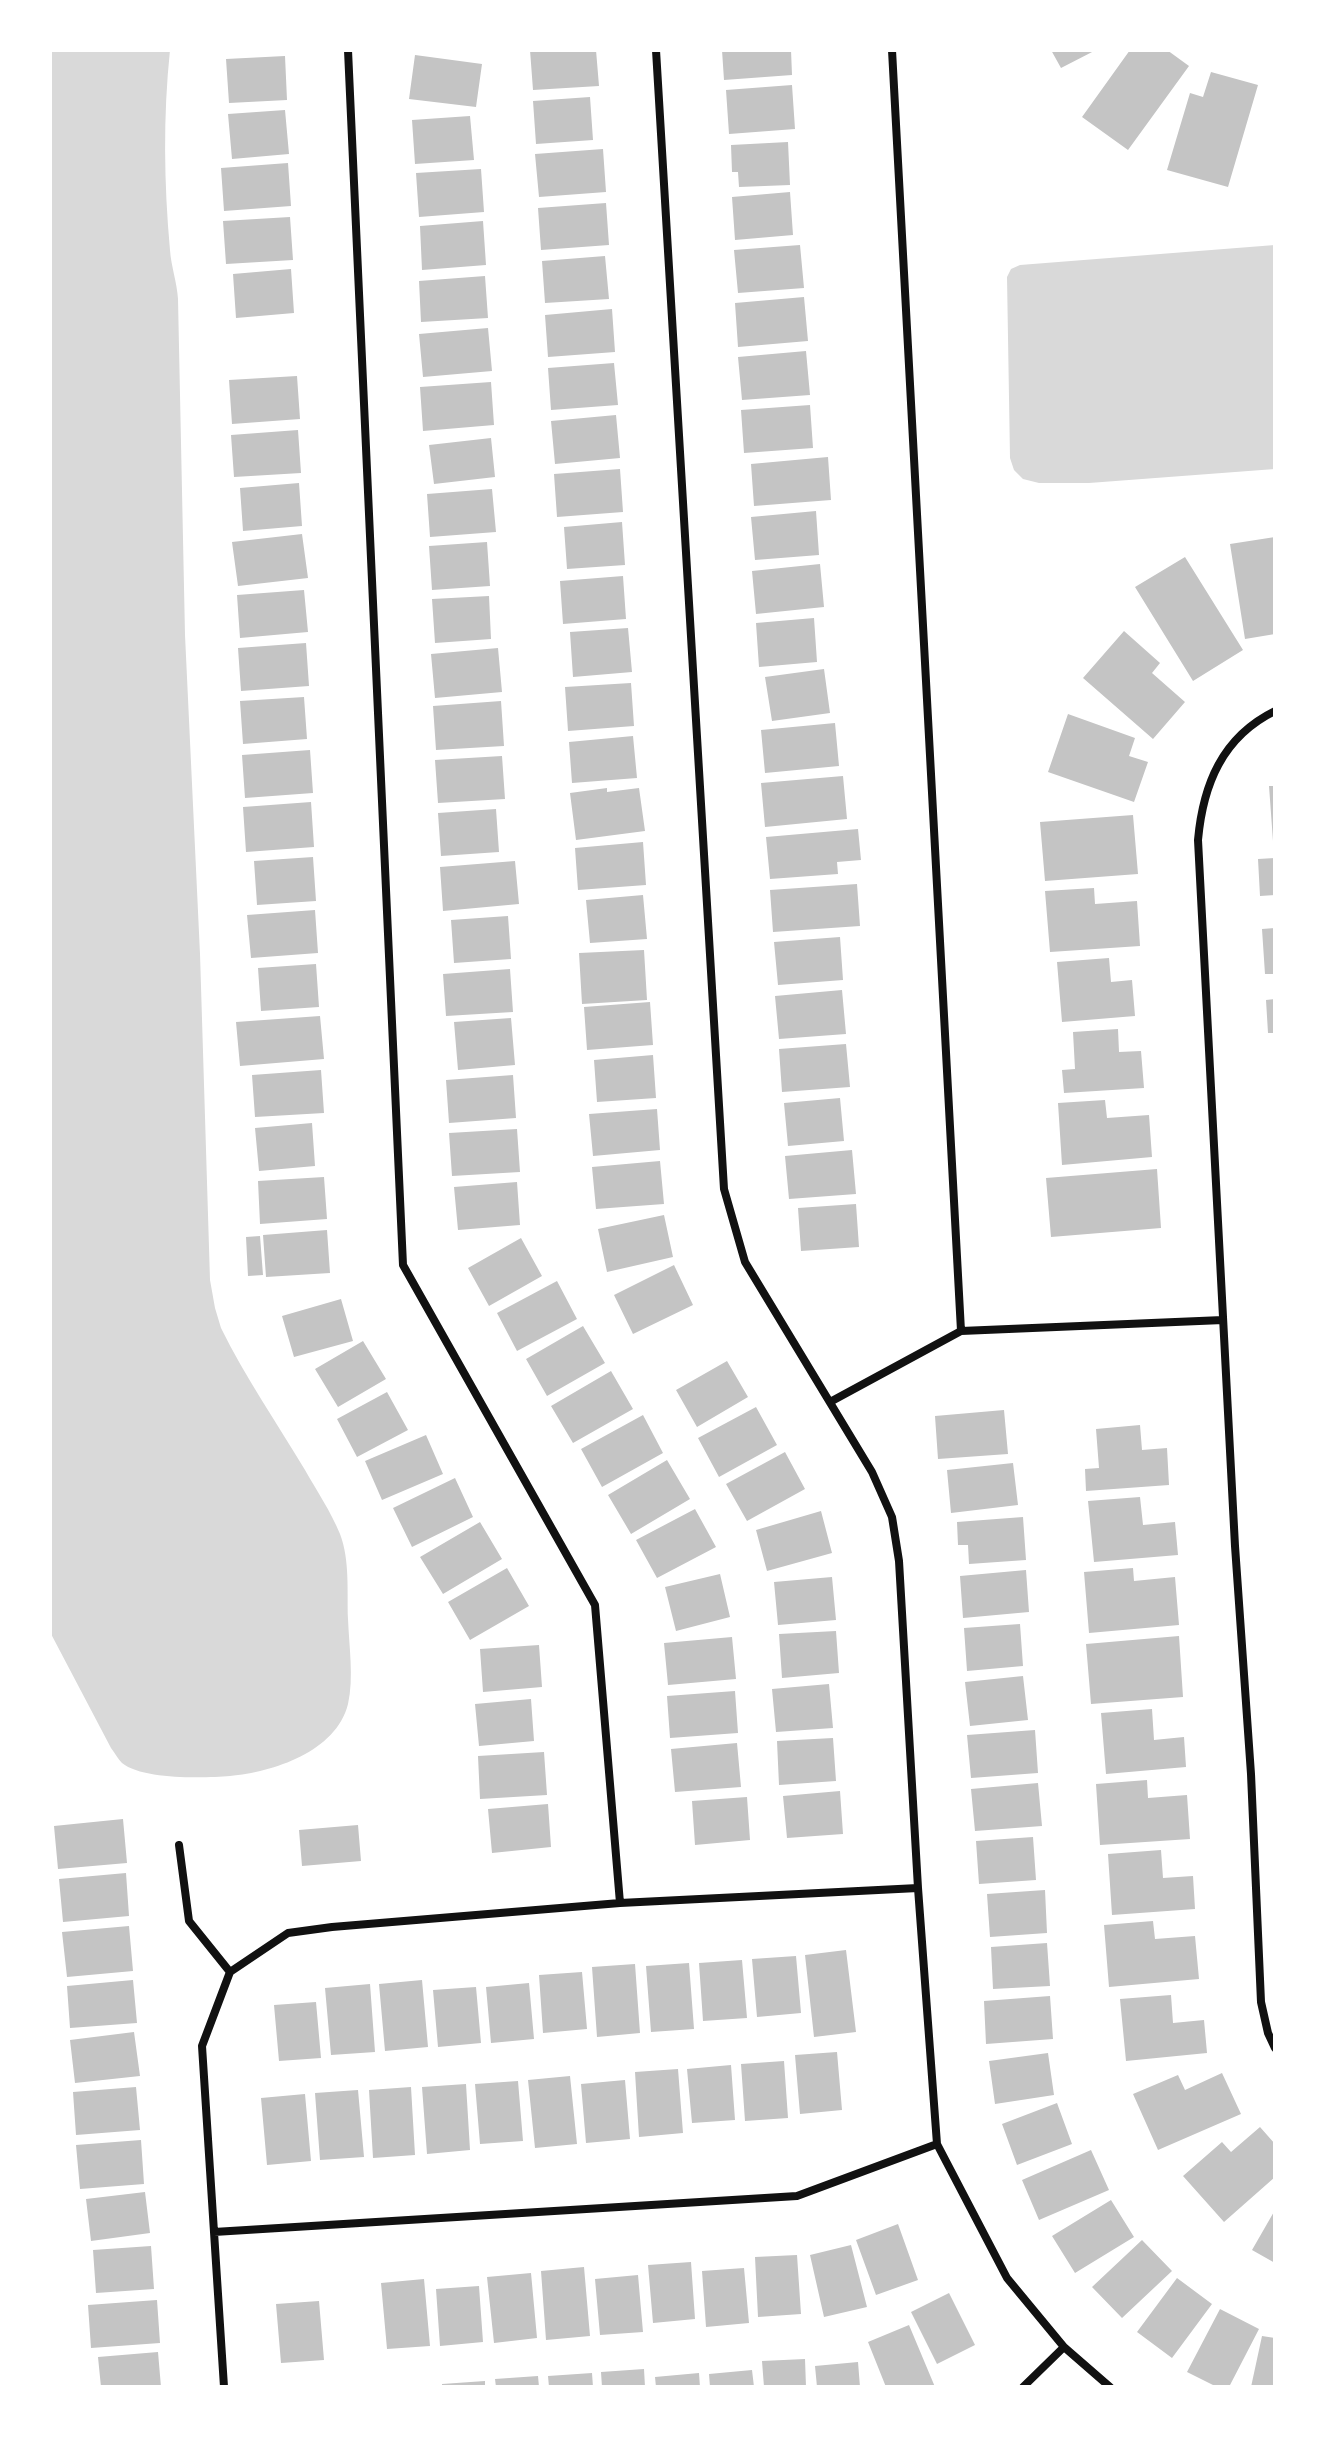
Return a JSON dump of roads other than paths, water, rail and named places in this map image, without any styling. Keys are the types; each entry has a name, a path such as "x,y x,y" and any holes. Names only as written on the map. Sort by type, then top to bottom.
{"street":[{"path":"348,50 403,1265 595,1605 620,1903"},
{"path":"656,50 724,1189 745,1262 872,1472 892,1517 899,1561 937,2144 1007,2278 1064,2347 1110,2387"},
{"path":"892,50 961,1331"},
{"path":"1275,711 1242,734 1223,756 1209,782 1200,811 1198,840 1261,2002 1275,2048"},
{"path":"830,1402 961,1331 1223,1320"},
{"path":"179,1845 189,1921 230,1972"},
{"path":"224,2387 202,2046 230,1972 288,1933 332,1927 620,1903 918,1888"},
{"path":"214,2232 797,2196 937,2144"},
{"path":"1023,2387 1064,2347"}]}
